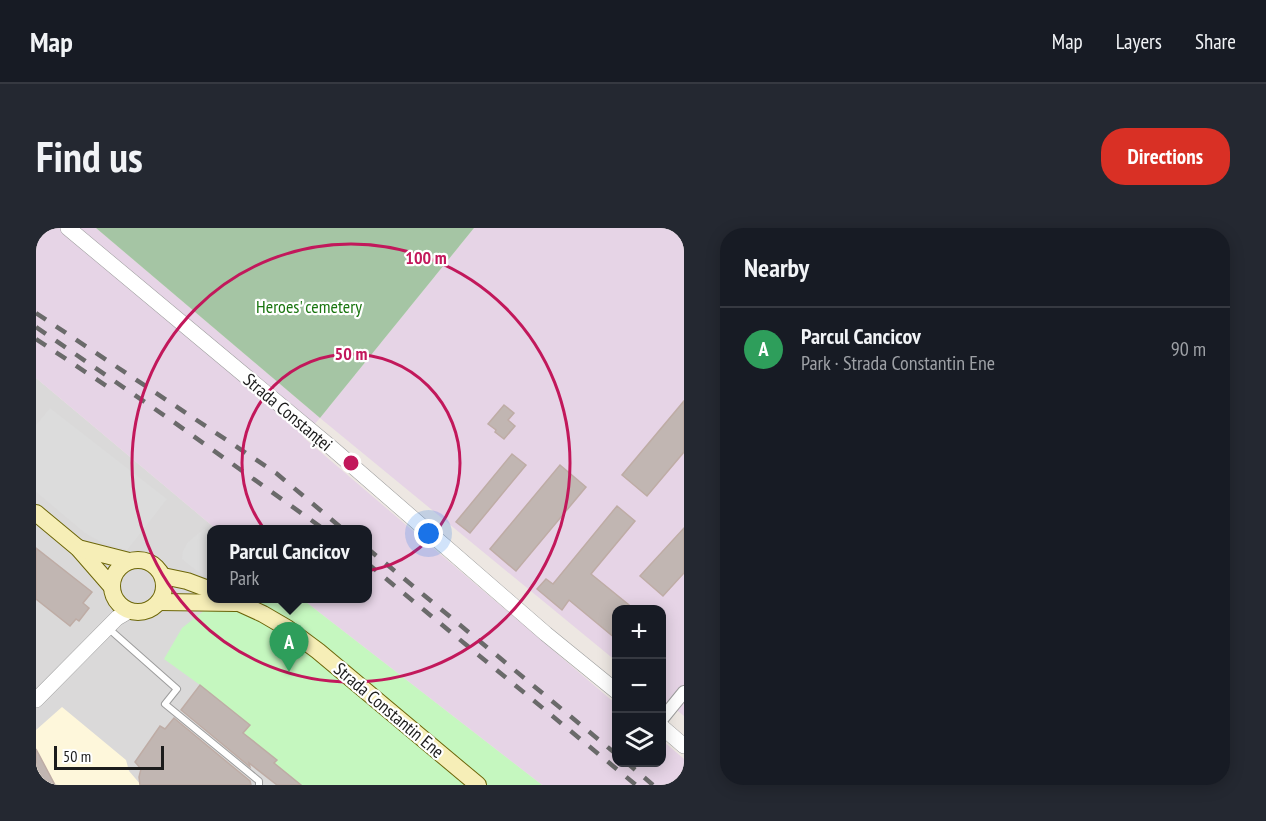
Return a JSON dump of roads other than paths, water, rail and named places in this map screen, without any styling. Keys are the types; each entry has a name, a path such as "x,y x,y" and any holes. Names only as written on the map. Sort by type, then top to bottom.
{"main road":[{"path":"36,513 78,548 112,587"},
{"path":"78,548 129,561 141,560 152,563 158,568 163,576 164,594 160,602 146,612 129,611 120,606 114,597 112,587 114,576 120,567 129,561"},
{"path":"163,576 207,588"},
{"name":"Strada Constantin Ene","path":"160,602 207,601"},
{"name":"Strada Constantin Ene","path":"237,603 263,614 287,628 318,651 478,785"}],"street":[{"name":"Strada Constanței","path":"68,228 333,449 612,688"},
{"path":"36,700 117,618 129,611"},
{"path":"666,714 684,692"},
{"path":"666,730 684,746"}],"lane":[{"path":"108,627 177,689 165,704 259,781 259,785"}],"railway":[{"path":"36,313 276,473 338,525"},
{"path":"36,327 318,525"},
{"path":"36,339 108,387"},
{"path":"372,552 612,751"},
{"path":"372,567 636,785"},
{"path":"632,767 653,785"}],"place":[{"name":"Parcul Cancicov","path":"289,672"}],"park label":[{"name":"Heroes' cemetery","path":"309,306"}]}
